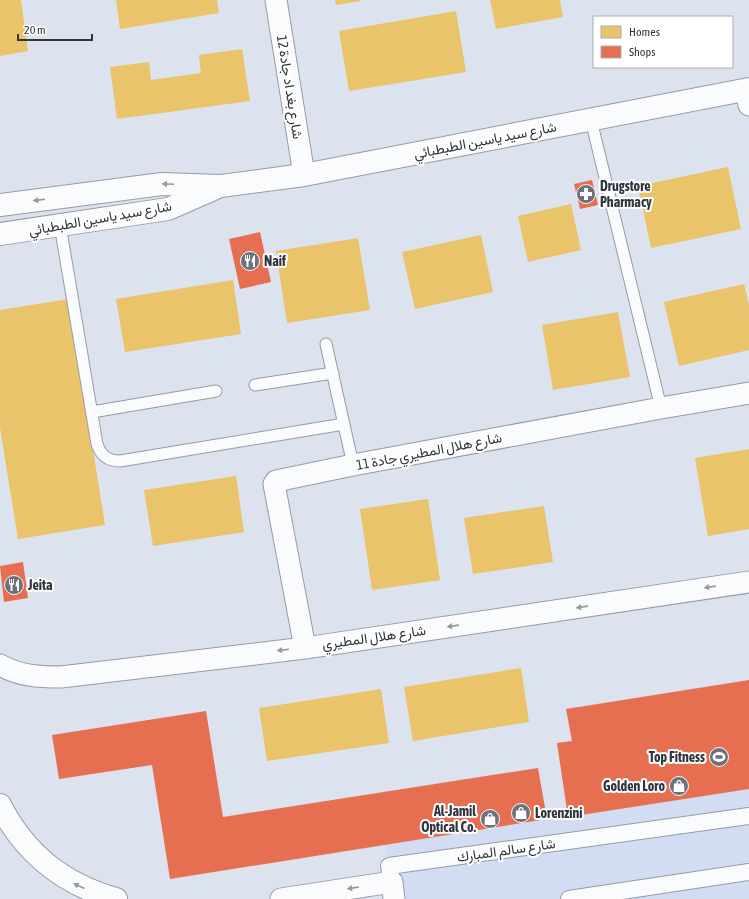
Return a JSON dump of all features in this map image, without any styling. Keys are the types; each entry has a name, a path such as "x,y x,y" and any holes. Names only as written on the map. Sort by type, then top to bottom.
{"street":[{"name":"شارع بغد اد جادة 12","path":"276,0 304,175"},
{"name":"شارع سيد ياسين الطبطبائي","path":"0,205 162,184 221,186 304,175 591,120 748,95"},
{"name":"شارع سيد ياسين الطبطبائي","path":"0,234 168,209 221,186"},
{"name":"شارع هلال المطيري جادة 11","path":"305,648 274,484 278,481 353,465 749,393"},
{"name":"شارع هلال المطيري","path":"0,665 12,671 31,676 61,677 305,648 749,582"},
{"path":"0,805 15,832 37,856 53,869 71,882 116,899"},
{"name":"شارع سالم المبارك","path":"281,899 393,891 389,866 749,816"},
{"path":"569,899 749,872"}],"lane":[{"path":"591,120 661,408"},
{"path":"60,225 100,452 112,461 120,461 344,424"},
{"path":"326,344 353,465"},
{"path":"255,385 333,373"},
{"path":"92,412 216,391"}],"shaded area":[{"path":"749,787 749,899 394,899 385,845"}],"building: Homes":[{"path":"0,0 21,0 28,51 0,56"},
{"path":"116,0 217,0 219,13 120,29"},
{"path":"335,0 360,0 360,1 336,5"},
{"path":"490,0 560,0 563,17 496,29"},
{"path":"456,11 466,72 349,91 339,31"},
{"path":"242,49 250,101 117,119 110,67 149,62 151,80 201,73 199,55"},
{"path":"728,167 741,229 651,248 638,186"},
{"path":"571,204 581,250 528,262 518,216"},
{"path":"481,235 493,292 415,309 402,252"},
{"path":"358,238 370,310 287,323 276,251"},
{"path":"233,280 241,334 125,352 116,299"},
{"path":"744,284 749,305 749,350 679,366 664,302"},
{"path":"69,299 105,525 18,539 0,428 0,310"},
{"path":"618,312 630,377 553,390 542,325"},
{"path":"749,449 749,529 708,536 695,458"},
{"path":"236,476 244,532 153,546 144,490"},
{"path":"428,499 440,580 372,590 360,509"},
{"path":"544,506 553,562 473,574 464,518"},
{"path":"521,668 529,722 413,741 404,687"},
{"path":"381,689 389,743 267,761 259,708"}],"building: Shops":[{"name":"Drugstore Pharmacy","path":"592,180 598,205 580,209 574,184"},
{"name":"Naif","path":"260,232 271,282 240,289 229,239"},
{"name":"Jeita","path":"23,562 28,598 4,602 0,566"},
{"path":"749,680 749,789 568,817 557,743 572,741 566,709"},
{"path":"206,711 223,817 538,768 547,819 170,879 152,765 59,779 52,735"}],"place":[{"name":"Drugstore Pharmacy","path":"586,194"},
{"name":"Naif","path":"250,261"},
{"name":"Jeita","path":"14,585"},
{"name":"Top Fitness","path":"719,757"},
{"name":"Golden Loro","path":"679,786"},
{"name":"Lorenzini","path":"521,813"},
{"name":"Al-Jamil Optical Co.","path":"490,819"}]}
